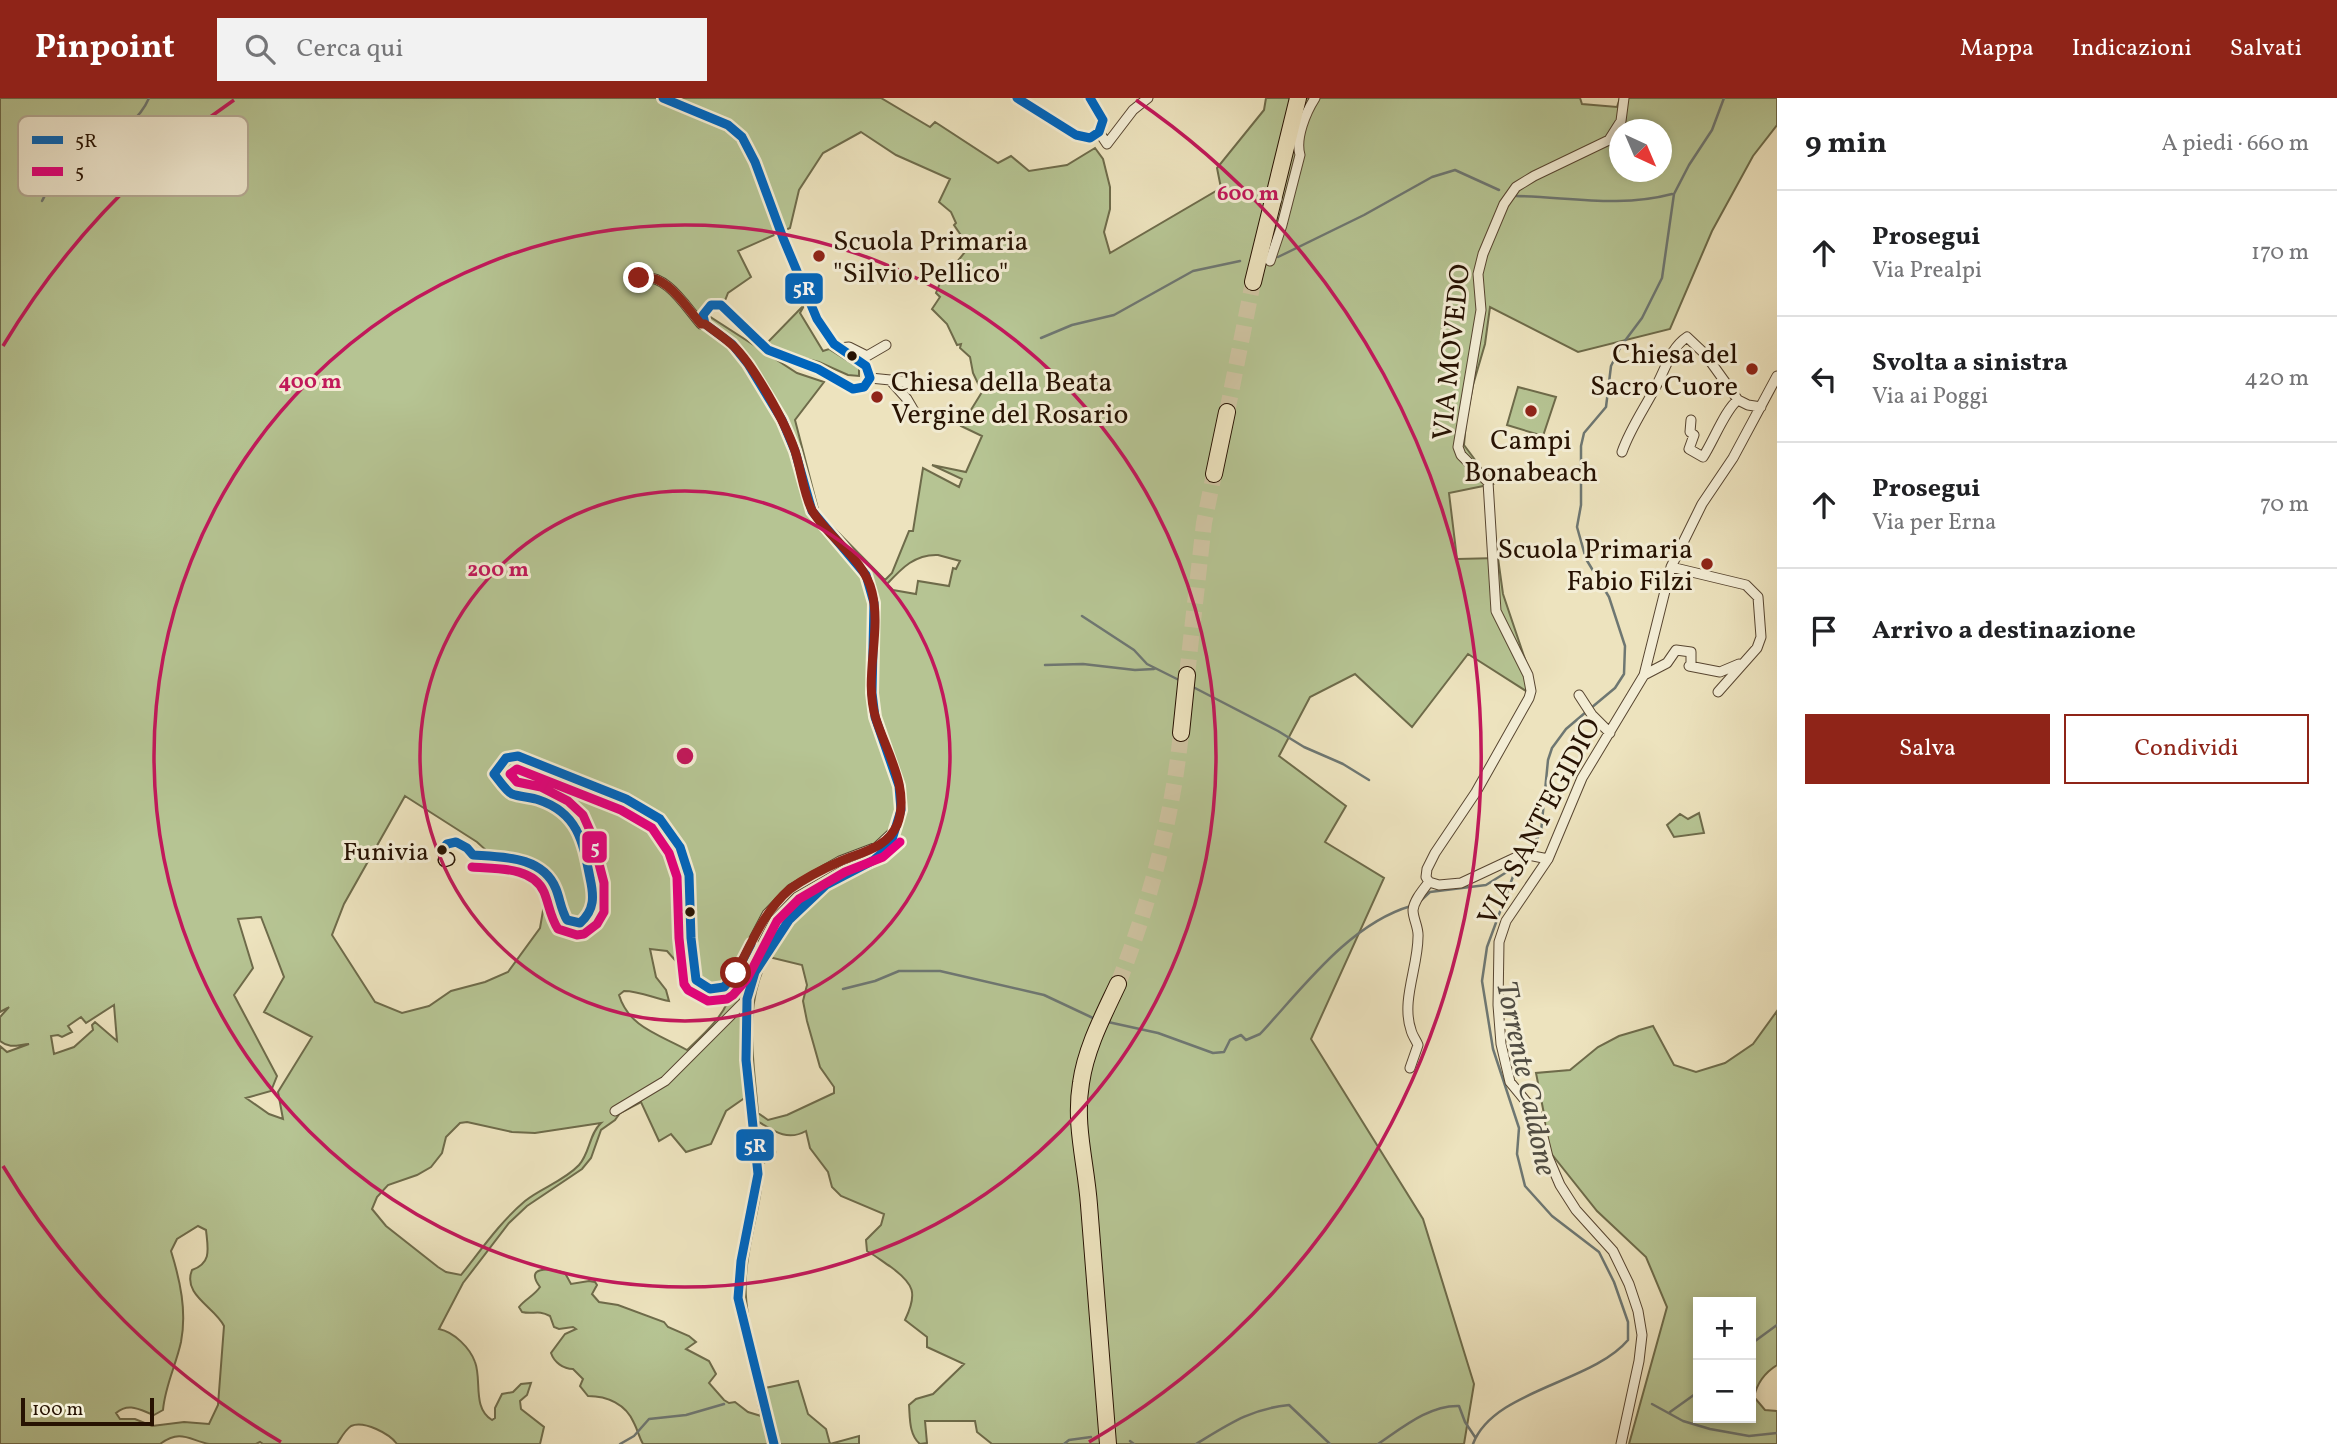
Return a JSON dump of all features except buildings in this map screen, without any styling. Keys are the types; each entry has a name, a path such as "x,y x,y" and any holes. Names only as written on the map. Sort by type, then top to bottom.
{"highway":[{"path":"1253,282 1298,98"},
{"path":"1214,474 1227,412"},
{"path":"1181,733 1187,675"},
{"path":"1108,1444 1089,1200 1078,1106 1081,1080 1091,1042 1118,984"}],"street":[{"path":"663,98 728,125 743,137 813,309 828,335 839,348 866,366 870,378"},
{"path":"1017,98 1076,135 1090,138 1099,132 1103,120 1090,98"},
{"path":"1099,132 1107,144 1133,110 1148,98"},
{"path":"1270,261 1300,155 1298,149 1308,109 1315,98"},
{"name":"VIA MOVEDO","path":"1429,882 1426,877 1431,861 1476,792 1531,691 1528,675 1496,611 1488,482 1461,455 1458,447 1481,310 1478,274 1483,254 1509,194 1534,176 1609,140 1620,121 1624,98"},
{"path":"639,278 649,276 663,283 687,305 701,324 705,324 732,344 748,364 782,420 795,451 812,511 866,575 874,603 872,693 875,717 899,786 901,810 890,846 874,860 826,885 789,920 755,972 747,999 746,1060 758,1174 741,1261 738,1298 774,1444"},
{"path":"705,324 703,315 711,305 721,305 768,350 818,369 853,389 864,387 870,378"},
{"path":"1622,452 1627,437 1667,361 1687,337 1705,354 1738,400 1760,407"},
{"path":"839,348 849,347 867,356 886,345"},
{"name":"VIA SANT'EGIDIO","path":"1621,1444 1639,1361 1642,1335 1638,1311 1613,1251 1576,1210 1560,1185 1548,1157 1538,1116 1510,1082 1500,1044 1499,942 1502,930 1548,859 1583,778 1644,675 1671,567 1702,504 1733,458 1777,376"},
{"path":"870,378 911,382"},
{"path":"890,380 914,411"},
{"path":"1690,420 1690,432 1694,435 1689,449 1703,457 1719,431 1730,405 1738,400"},
{"path":"1671,567 1746,585 1758,597 1761,637 1747,660 1718,692"},
{"path":"1644,675 1667,663 1676,650 1691,652 1693,656 1690,666 1720,672 1747,660"},
{"path":"1579,695 1592,715 1610,733"},
{"path":"473,855 535,864 556,888 559,909 567,920 580,923 590,915 593,901 581,838 574,823 560,810 531,796 511,794 494,774 506,758 518,756 626,799 660,819 680,847 689,875 691,938 696,980 710,989 724,987 736,973 767,914 791,889 840,861 877,847 892,833"},
{"path":"1410,1068 1418,1045 1411,1031 1408,1008 1418,960 1419,932 1413,911 1418,896 1429,882 1439,885 1461,883 1523,854 1548,859"},
{"path":"615,1111 665,1081 747,999"}],"green space":[{"path":"0,98 881,98 930,127 935,122 998,163 1011,156 1029,171 1067,165 1095,148 1103,159 1110,187 1110,209 1104,232 1110,253 1221,188 1217,168 1264,110 1266,98 1580,98 1582,104 1617,107 1620,98 1777,98 1777,125 1753,156 1712,231 1670,329 1578,352 1490,307 1485,344 1466,421 1464,445 1493,484 1449,493 1457,559 1498,558 1503,594 1529,671 1526,691 1468,654 1412,727 1355,674 1310,697 1279,756 1346,806 1325,842 1384,878 1311,1039 1423,1219 1474,1384 1464,1444 992,1444 977,1432 975,1421 925,1421 927,1443 920,1444 912,1431 909,1405 916,1399 933,1394 964,1364 927,1347 927,1337 905,1320 912,1303 909,1284 899,1273 867,1251 866,1240 881,1225 884,1214 841,1196 832,1187 828,1172 810,1148 806,1131 787,1135 759,1122 759,1128 772,1142 775,1153 774,1158 763,1163 761,1191 747,1262 746,1290 751,1332 765,1388 798,1381 808,1414 826,1429 830,1444 643,1444 631,1416 621,1406 609,1400 588,1396 580,1386 583,1379 573,1369 559,1364 552,1356 551,1353 565,1334 576,1329 559,1329 554,1327 550,1316 522,1312 519,1307 540,1287 535,1275 540,1270 565,1273 571,1284 595,1282 597,1285 592,1294 599,1302 618,1305 664,1322 668,1327 689,1336 696,1342 686,1349 709,1361 716,1374 709,1383 724,1400 735,1402 748,1412 761,1416 737,1307 754,1170 746,1097 726,1111 711,1144 686,1152 671,1134 659,1141 641,1102 620,1113 601,1130 591,1158 582,1169 527,1206 509,1223 463,1283 439,1329 456,1337 473,1357 482,1408 492,1420 502,1394 513,1392 521,1384 531,1383 527,1395 520,1401 521,1409 544,1427 540,1444 397,1444 376,1429 356,1425 347,1430 337,1444 209,1444 179,1436 160,1444 0,1444 0,1046 7,1052 29,1044 10,1046 0,1041 0,1017 9,1007 0,1012","holes":["861,132 896,155 950,179 939,202 951,212 956,223 954,225 969,247 940,283 936,293 940,297 932,309 947,324 957,345 961,344 960,348 970,357 973,373 982,392 961,426 982,436 966,472 932,465 962,479 959,487 923,468 913,531 909,531 892,573 885,580 819,513 795,420 824,382 797,373 709,316 715,301 724,303 728,293 751,277 738,251 790,228 799,190 823,153","938,555 960,561 956,569 953,568 949,586 918,581 916,594 893,590 887,584 916,560","405,796 477,842 510,872 530,880 545,899 540,928 508,972 485,982 451,991 429,1006 402,1013 375,1002 332,935 344,904","261,917 284,977 264,1012 312,1037 278,1092 283,1119 269,1114 246,1098 271,1091 277,1076 234,995 253,968 238,919","650,949 667,951 683,969 693,992 716,996 730,991 729,999 720,1015 687,1050 638,1023 630,1015 619,995 630,991 669,1001 666,990 656,977","769,957 802,965 807,985 803,1001 807,1021 820,1067 834,1087 834,1093 787,1115 768,1120 758,1113 752,1034 755,994","114,1005 117,1041 95,1022 92,1025 93,1030 74,1047 54,1054 51,1036 62,1037 72,1032 68,1026 81,1017 86,1023","460,1123 535,1133 601,1123 579,1165 516,1209 461,1275 438,1267 386,1226 372,1209 377,1197 388,1185 431,1167 442,1153 446,1137","198,1226 206,1230 206,1259 192,1270 190,1279 195,1294 224,1326 218,1405 209,1424 184,1422 152,1426 135,1419 120,1419 116,1413 125,1408 135,1408 154,1415 163,1410 183,1330 182,1296 171,1251 177,1239"]},
{"path":"805,304 800,313 823,351 829,349 859,368 859,376 848,375 819,362 784,353 767,343"},
{"name":"Campi Bonabeach","path":"1518,387 1556,397 1543,436 1507,425"},
{"path":"1699,813 1704,833 1674,837 1667,825 1680,814 1688,819"},
{"path":"1777,1011 1777,1365 1768,1371 1756,1390 1756,1297 1693,1297 1693,1423 1756,1423 1756,1399 1765,1410 1777,1411 1777,1444 1629,1444 1667,1307 1646,1257 1597,1211 1546,1147 1545,1119 1536,1073 1570,1070 1598,1047 1619,1036 1653,1026 1674,1065 1696,1072 1725,1063 1753,1044"},
{"path":"859,1436 859,1444 830,1444"}],"waterway":[{"path":"136,116 149,98"},
{"name":"Torrente Caldone","path":"1591,708 1615,688 1624,674 1625,646 1609,597 1586,559 1577,527 1581,505 1581,446 1584,433 1606,407 1611,366 1621,346 1642,318 1662,278 1674,194 1712,130 1724,98"},
{"path":"1278,257 1364,215 1432,177 1455,170 1499,190"},
{"path":"1516,196 1613,201 1672,194"},
{"path":"42,201 44,196"},
{"path":"1041,338 1072,325 1114,315 1193,271 1240,261"},
{"path":"1082,616 1134,650 1147,664 1181,681"},
{"path":"1045,665 1083,664 1135,670 1154,669"},
{"path":"1193,687 1369,780"},
{"name":"Torrente Caldone","path":"1529,852 1541,832 1548,760 1552,748 1566,729 1586,712"},
{"name":"Torrente Caldone","path":"1473,1444 1484,1426 1501,1411 1591,1367 1612,1355 1628,1340 1628,1322 1614,1282 1599,1252 1552,1216 1525,1186 1517,1154 1519,1128 1493,1049 1482,981 1487,947 1515,871 1525,857"},
{"path":"1417,904 1430,892 1486,885 1518,865"},
{"path":"1108,1022 1158,1033 1213,1053 1224,1052 1230,1040 1241,1035 1246,1040 1260,1034 1310,978 1367,927 1411,906"},
{"path":"843,989 875,981 899,971 940,971 1044,995 1095,1019"},
{"path":"1756,1340 1777,1325"},
{"path":"1670,1412 1693,1396"},
{"path":"620,1444 634,1436 649,1419 686,1415 724,1404"},
{"path":"1652,1404 1683,1421 1710,1429 1749,1436 1777,1433"},
{"path":"1196,1444 1251,1414 1289,1405 1330,1444"},
{"path":"1378,1444 1427,1413 1459,1406 1475,1437"},
{"path":"1064,1444 1069,1440 1091,1437"},
{"path":"1130,1441 1134,1444"}],"tunnel":[{"path":"1227,412 1253,282"},
{"path":"1187,675 1204,523 1214,474"},
{"path":"1118,984 1150,891 1166,829 1181,733"}],"transit line":[{"name":"5R","path":"663,98 728,125 742,137 755,162 817,319 834,344 866,366 870,378 864,387 853,389 818,369 768,350 721,305 711,305 703,315 705,324 732,344 748,364 782,420 795,451 812,511 866,575 874,603 872,693 875,717 899,786 901,810 890,846 874,860 826,885 789,920 755,972 747,999 746,1060 758,1174 741,1261 738,1298 774,1444"},
{"name":"5R","path":"1017,98 1076,135 1090,138 1099,132 1103,120 1090,98"},
{"name":"5R","path":"442,850 447,844 456,842 473,855 509,858 532,864 550,878 567,920 580,923 585,918 591,908 592,891 585,852 576,830 570,821 552,806 512,794 494,774 506,758 518,756 626,799 660,819 680,847 689,875 691,938 696,980 710,989 724,987 736,973 751,944"},
{"name":"5","path":"472,867 512,870 531,877 544,892 558,929 577,935 584,934 597,924 604,912 604,883 591,833 583,815 568,801 541,787 517,782 510,774 517,769 621,810 652,828 669,853 677,877 684,984 688,990 708,1001 727,999 733,995 747,979 777,921 799,899 845,872 883,857 900,842"}],"place":[{"name":"Scuola Primaria \"Silvio Pellico\"","path":"819,256"},
{"name":"Chiesa del Sacro Cuore","path":"1752,369"},
{"name":"Chiesa della Beata Vergine del Rosario","path":"877,397"},
{"name":"Campi Bonabeach","path":"1531,411"},
{"name":"Scuola Primaria Fabio Filzi","path":"1707,564"},
{"name":"Funivia","path":"442,850"}],"route":[{"path":"639,278 649,276 663,283 687,305 701,324 705,324 732,344 748,364 782,420 795,451 812,511 866,575 874,603 872,693 875,717 899,786 901,810 897,824 892,833 877,847 840,861 791,889 767,914 736,973"}]}
